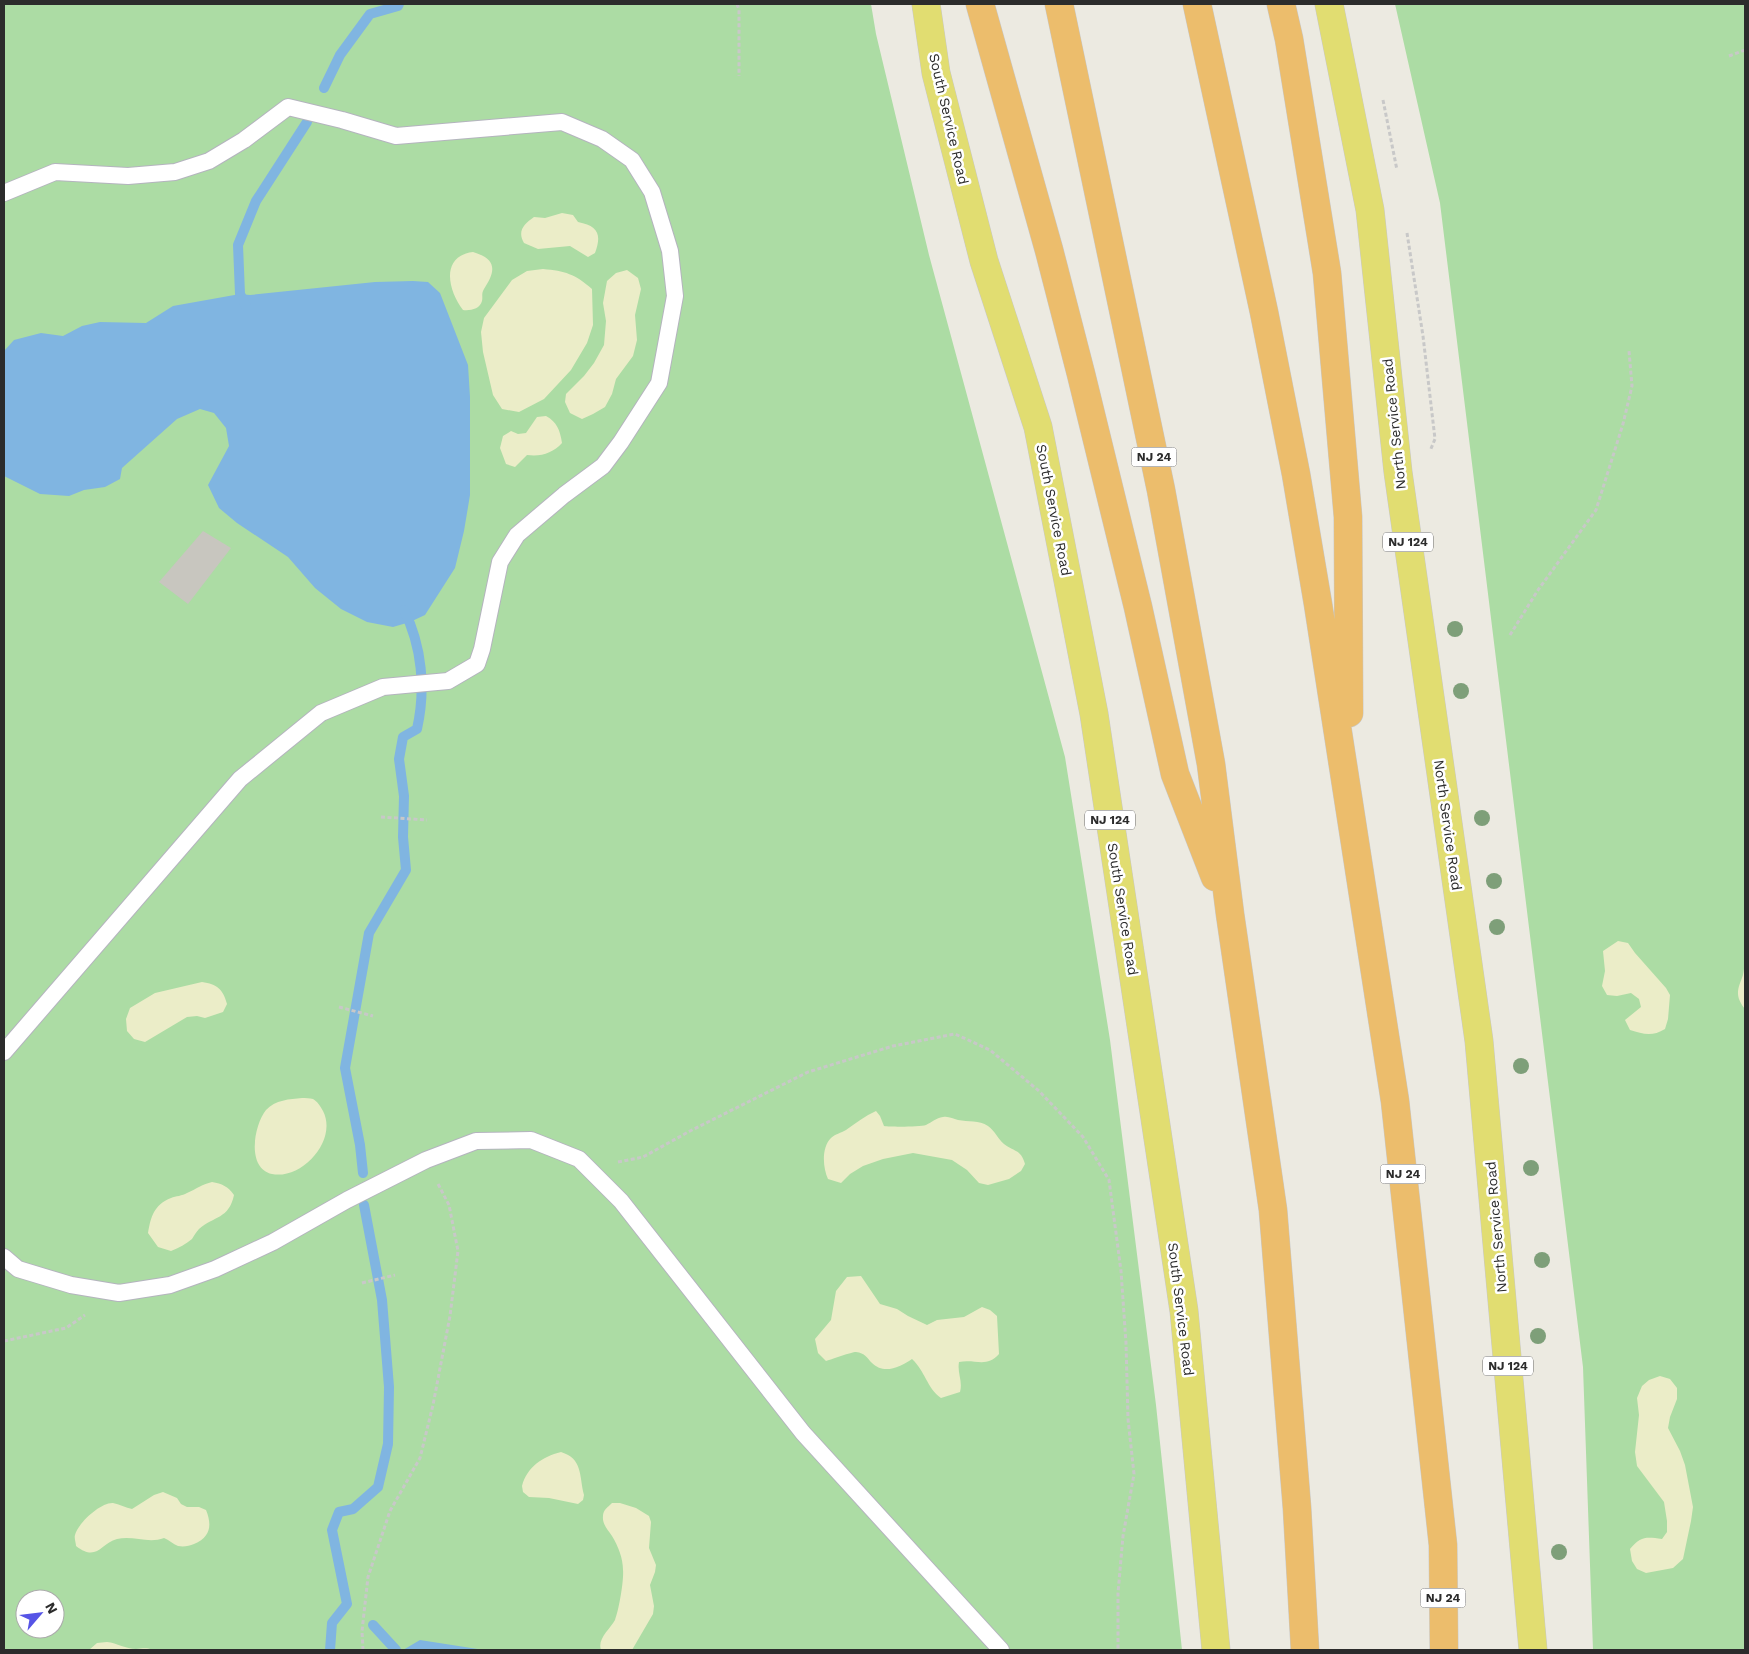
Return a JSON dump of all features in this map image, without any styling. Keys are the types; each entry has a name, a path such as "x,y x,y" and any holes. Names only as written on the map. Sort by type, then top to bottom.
{"highway":[{"path":"980,4 1049,250 1078,364 1138,607 1175,774 1230,914"},
{"name":"NJ 24","path":"1059,4 1164,510 1211,764 1230,914 1273,1210 1297,1508 1305,1650"},
{"name":"NJ 24","path":"1197,4 1262,303 1294,465 1396,1111 1443,1545 1444,1650"},
{"path":"1281,4 1289,39 1328,283 1348,517 1349,804"}],"main road":[{"name":"South Service Road","path":"926,4 936,73 984,261 1038,427 1094,714 1184,1311 1216,1650"},
{"name":"North Service Road","path":"1329,4 1370,210 1398,472 1479,1041 1534,1650"}],"lane":[{"path":"4,193 55,172 128,176 175,172 210,161 244,140 288,107 396,136 562,122 602,139 632,160 652,192 670,251 675,296 659,383 621,442 604,466 564,495 517,535 500,562 482,649 477,664 448,681 384,687 321,713 240,779 4,1052"},
{"path":"4,1257 18,1269 71,1285 119,1293 170,1285 215,1270 274,1242 347,1200 426,1160 476,1141 530,1140 579,1159 621,1201 803,1434 1001,1650"}],"path":[{"path":"737,4 739,10 739,76"},
{"path":"1729,56 1745,50"},
{"path":"1510,635 1538,590 1596,510 1632,386 1629,351"},
{"path":"381,817 427,820"},
{"path":"340,1007 372,1016"},
{"path":"588,1168 643,1157 690,1131 808,1072 893,1046 955,1034 990,1050 1039,1091 1083,1137 1108,1180 1110,1189 1121,1271 1126,1343 1128,1419 1134,1474 1123,1536 1118,1593 1118,1650"},
{"path":"363,1650 362,1631 368,1577 390,1510 420,1458 450,1316 458,1251 449,1205 426,1160"},
{"path":"362,1283 395,1275"},
{"path":"4,1341 66,1328 119,1293"}],"green space":[{"path":"4,4 871,4 876,34 929,255 1065,757 1110,1040 1156,1405 1182,1650 4,1650"},
{"path":"1395,4 1745,4 1745,1650 1593,1650 1583,1367 1440,203"}],"sand":[{"path":"562,213 573,215 578,222 590,226 597,232 598,241 595,253 588,257 570,246 538,249 524,243 521,231 530,220 534,217 545,218"},
{"path":"473,252 487,258 490,262 492,266 491,277 483,292 481,304 474,309 463,310 451,284 451,267 455,260 462,255"},
{"path":"543,269 569,274 592,289 593,325 587,343 571,370 544,399 519,412 502,409 493,395 483,352 481,332 484,318 512,280 527,271"},
{"path":"627,270 638,278 641,289 635,315 637,340 633,356 616,379 612,394 605,407 582,419 570,413 565,402 566,394 584,376 604,345 606,321 603,303 607,281 616,273"},
{"path":"546,416 557,427 562,443 546,454 527,455 515,467 506,464 500,448 503,436 511,431 518,434 526,433 537,417"},
{"path":"1618,941 1628,943 1670,995 1668,1019 1665,1029 1660,1032 1648,1034 1630,1030 1625,1020 1641,1007 1639,999 1631,993 1617,996 1607,995 1602,986 1605,971 1603,951"},
{"path":"1745,963 1745,1009 1739,1000 1738,992"},
{"path":"202,982 219,988 224,995 227,1004 223,1012 205,1018 197,1016 187,1017 145,1042 134,1039 127,1031 126,1019 130,1008 155,993"},
{"path":"310,1098 319,1104 326,1122 326,1134 314,1156 305,1164 295,1171 272,1174 258,1164 255,1145 258,1125 266,1110 274,1104"},
{"path":"876,1111 884,1126 923,1126 938,1118 945,1117 985,1124 1004,1144 1019,1153 1025,1164 1021,1171 1009,1179 988,1185 979,1183 967,1170 952,1160 913,1153 883,1159 863,1166 850,1174 841,1183 828,1179 825,1169 824,1152 828,1142 834,1135 846,1130"},
{"path":"212,1182 224,1186 234,1195 229,1209 199,1229 192,1239 182,1246 171,1251 158,1247 148,1233 150,1221 157,1208 171,1198"},
{"path":"861,1276 880,1304 897,1309 927,1325 937,1320 964,1317 982,1307 990,1310 997,1316 999,1354 986,1362 959,1362 960,1392 941,1398 932,1389 912,1359 897,1367 887,1369 877,1367 864,1355 856,1352 826,1361 818,1353 815,1339 831,1320 836,1291 847,1277"},
{"path":"1660,1376 1670,1379 1677,1388 1677,1399 1668,1428 1685,1465 1693,1507 1683,1559 1673,1568 1646,1573 1637,1569 1632,1561 1630,1549 1644,1538 1662,1539 1667,1532 1667,1521 1664,1502 1637,1466 1635,1452 1639,1415 1637,1398 1642,1386 1649,1380"},
{"path":"561,1452 577,1463 584,1495 583,1500 578,1504 549,1498 529,1497 523,1492 522,1486 528,1473 542,1460"},
{"path":"163,1492 177,1498 181,1504 187,1507 199,1507 206,1510 209,1530 204,1538 188,1546 178,1546 164,1538 152,1540 123,1538 111,1541 94,1552 83,1550 76,1546 75,1536 77,1530 85,1519 102,1506 113,1503 132,1509 154,1495"},
{"path":"612,1503 620,1503 636,1508 649,1516 651,1522 649,1548 656,1565 650,1585 654,1606 653,1614 632,1650 601,1650 600,1646 602,1638 615,1620 623,1581 623,1566 620,1552 603,1519 605,1510"},
{"path":"107,1642 132,1649 146,1648 152,1650 89,1650 97,1643"}],"water":[{"path":"375,282 428,282 440,293 468,365 470,397 470,495 464,531 455,568 425,615 393,627 367,622 341,609 315,588 288,557 237,523 219,508 208,485 229,446 226,428 214,413 200,409 177,419 122,468 120,479 105,487 84,490 69,496 40,494 4,476 4,351 14,340 41,333 63,336 82,326 100,322 146,323 173,306 240,294 250,295"},
{"path":"420,1640 484,1650 403,1650"}],"building":[{"path":"203,531 231,548 188,604 159,582"}],"waterway":[{"path":"324,88 340,55 370,14 398,6 399,4"},
{"path":"246,306 240,294 238,245 256,201 307,122"},
{"path":"363,1173 360,1145 345,1068 369,933 406,870 403,837 404,796 399,759 403,737 417,729 422,683 415,638 404,610"},
{"path":"330,1650 332,1623 347,1604 332,1530 339,1512 353,1509 378,1487 388,1444 389,1387 382,1300 364,1205"},
{"path":"373,1625 396,1650"}]}
